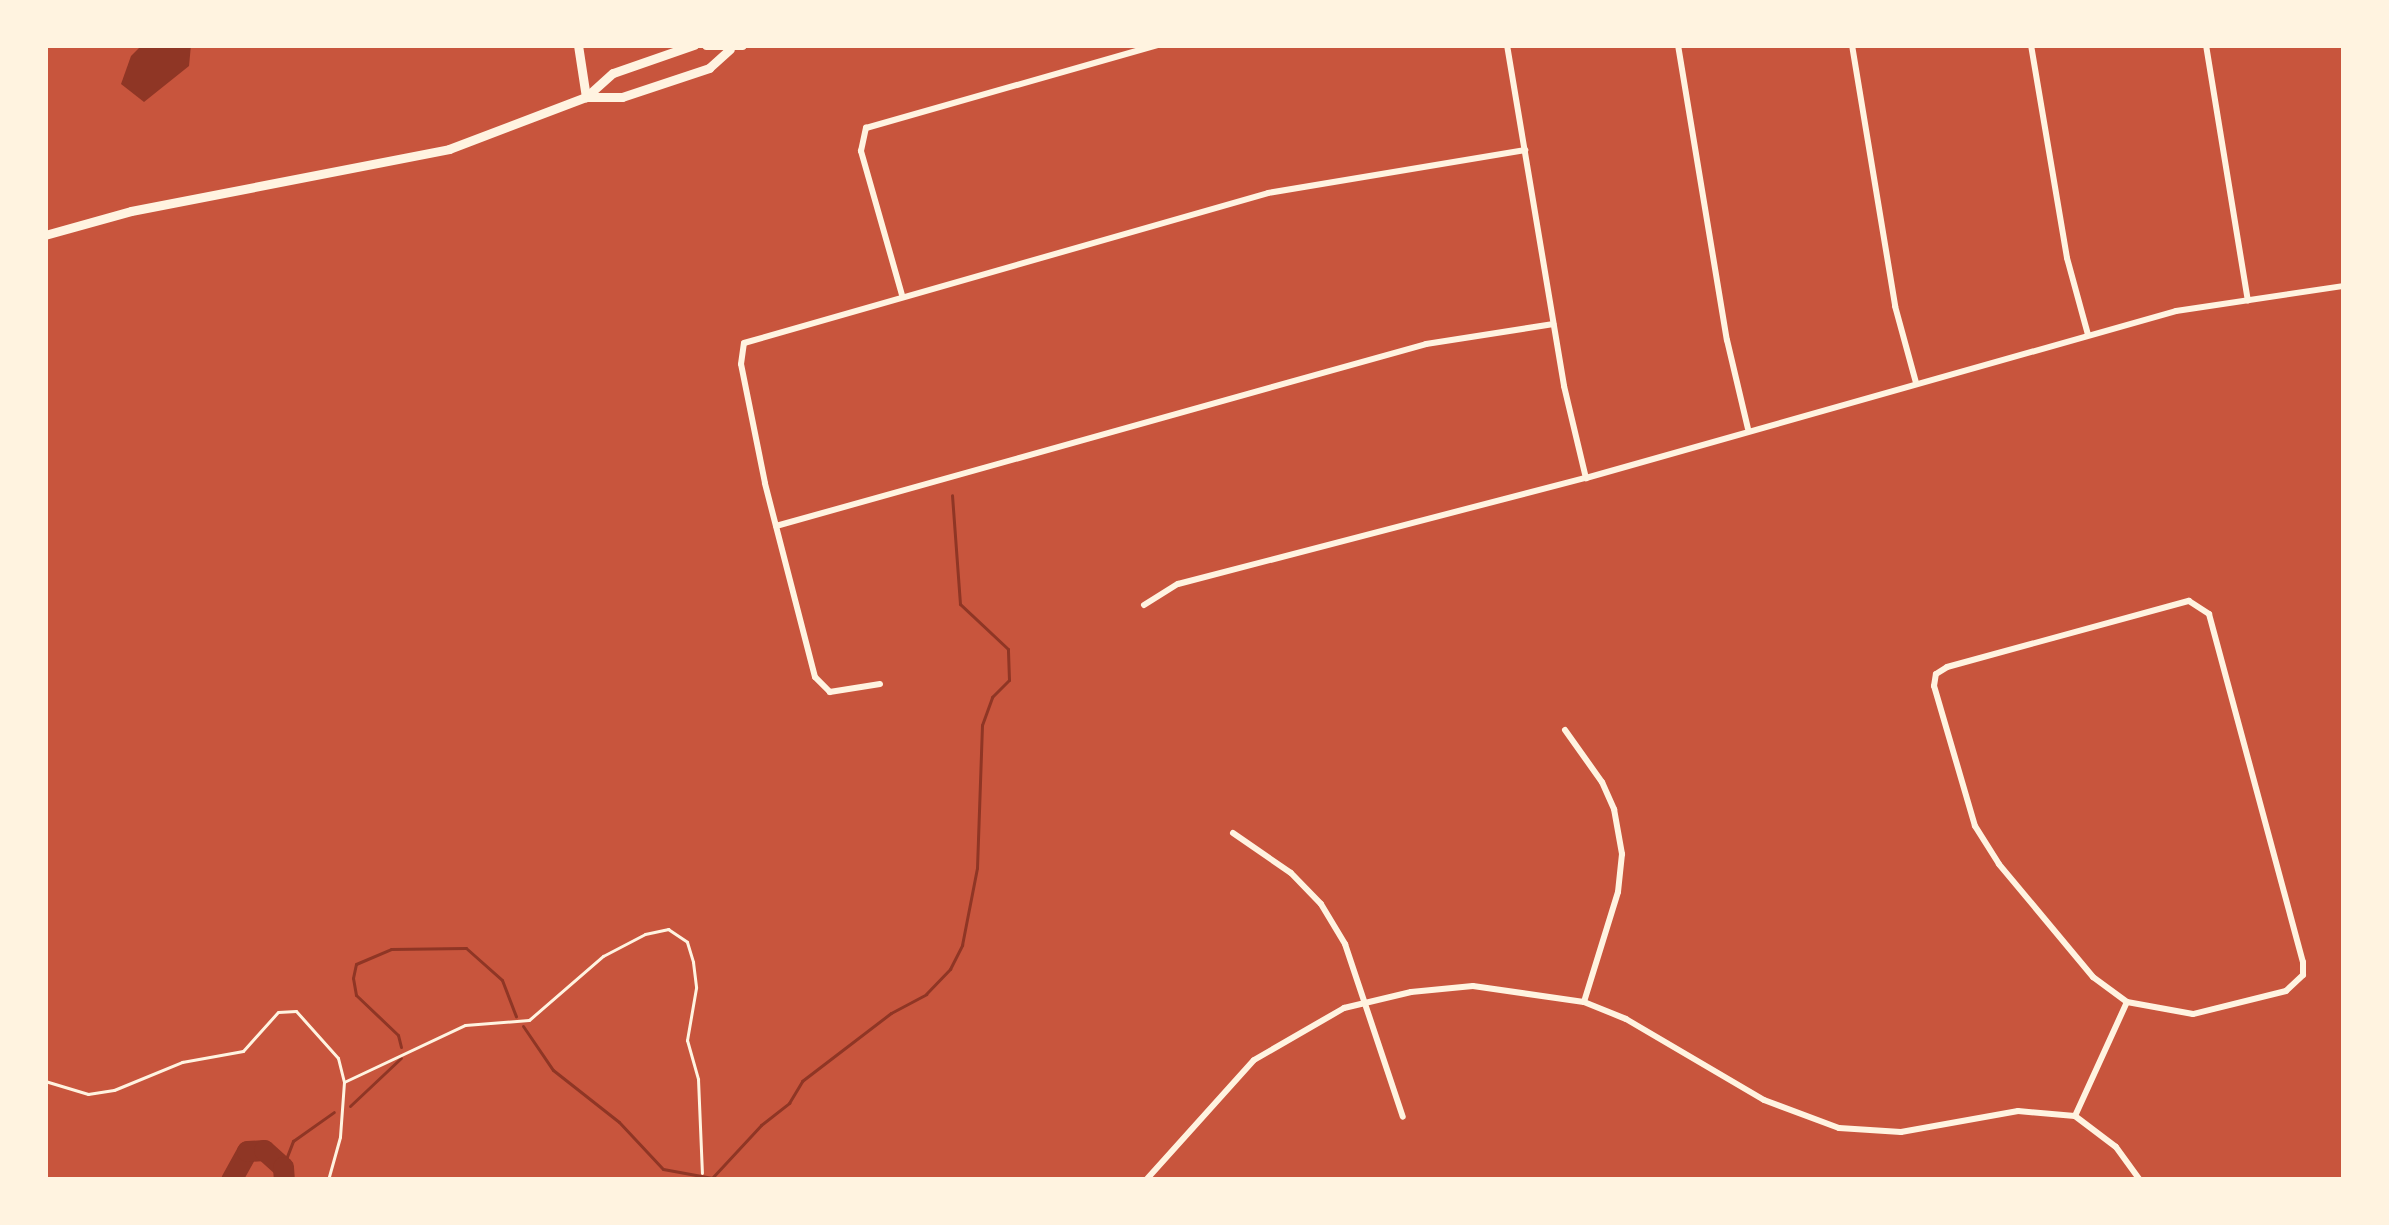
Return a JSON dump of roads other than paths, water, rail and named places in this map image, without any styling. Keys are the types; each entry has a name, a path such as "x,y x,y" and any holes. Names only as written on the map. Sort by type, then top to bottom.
{"main road":[{"path":"578,45 586,97"},
{"path":"586,97 613,73 694,45"},
{"path":"706,45 730,49"},
{"path":"45,236 131,211 448,149 586,97 622,97 709,68 742,45"}],"street":[{"path":"902,296 861,151 866,128 1157,45"},
{"path":"1507,45 1553,324 1586,478"},
{"path":"1678,45 1727,340 1748,429"},
{"path":"1852,45 1895,306 1916,383"},
{"path":"2031,45 2067,258 2088,335"},
{"path":"2206,45 2248,301"},
{"path":"880,684 820,688 776,526 741,364 744,343 1268,194 1525,150"},
{"path":"1144,605 1178,584 1586,478 2176,311 2344,286"},
{"path":"776,526 1426,344 1553,324"},
{"path":"2189,602 2209,614 2302,975 2274,996 2193,1014 2127,1002 2093,976 1983,842 1963,792 1934,686 1936,674 1947,667 2189,602"},
{"path":"1565,730 1602,782 1614,809 1622,854 1618,892 1584,1002"},
{"path":"1233,833 1291,874 1321,904 1346,944 1403,1117"},
{"path":"1145,1180 1254,1060 1362,1004 1474,986 1584,1002 1627,1018 1764,1100 1839,1128 1901,1132 2018,1111 2075,1116 2116,1147 2140,1180"},
{"path":"2075,1116 2127,1002"}],"waterway":[{"path":"523,1026 553,1070 619,1122 663,1169 712,1178 761,1125 789,1103 802,1081 891,1013 926,994 950,969 962,945 977,868 982,725 992,697 1009,680 1008,649 960,604 952,495"},
{"path":"401,1047 398,1035 356,995 353,978 356,964 391,949 466,948 502,980 516,1016"},
{"path":"350,1106 401,1058"},
{"path":"283,1167 293,1141 334,1112"},
{"path":"231,1180 247,1151 264,1150 283,1167 284,1180"}]}
